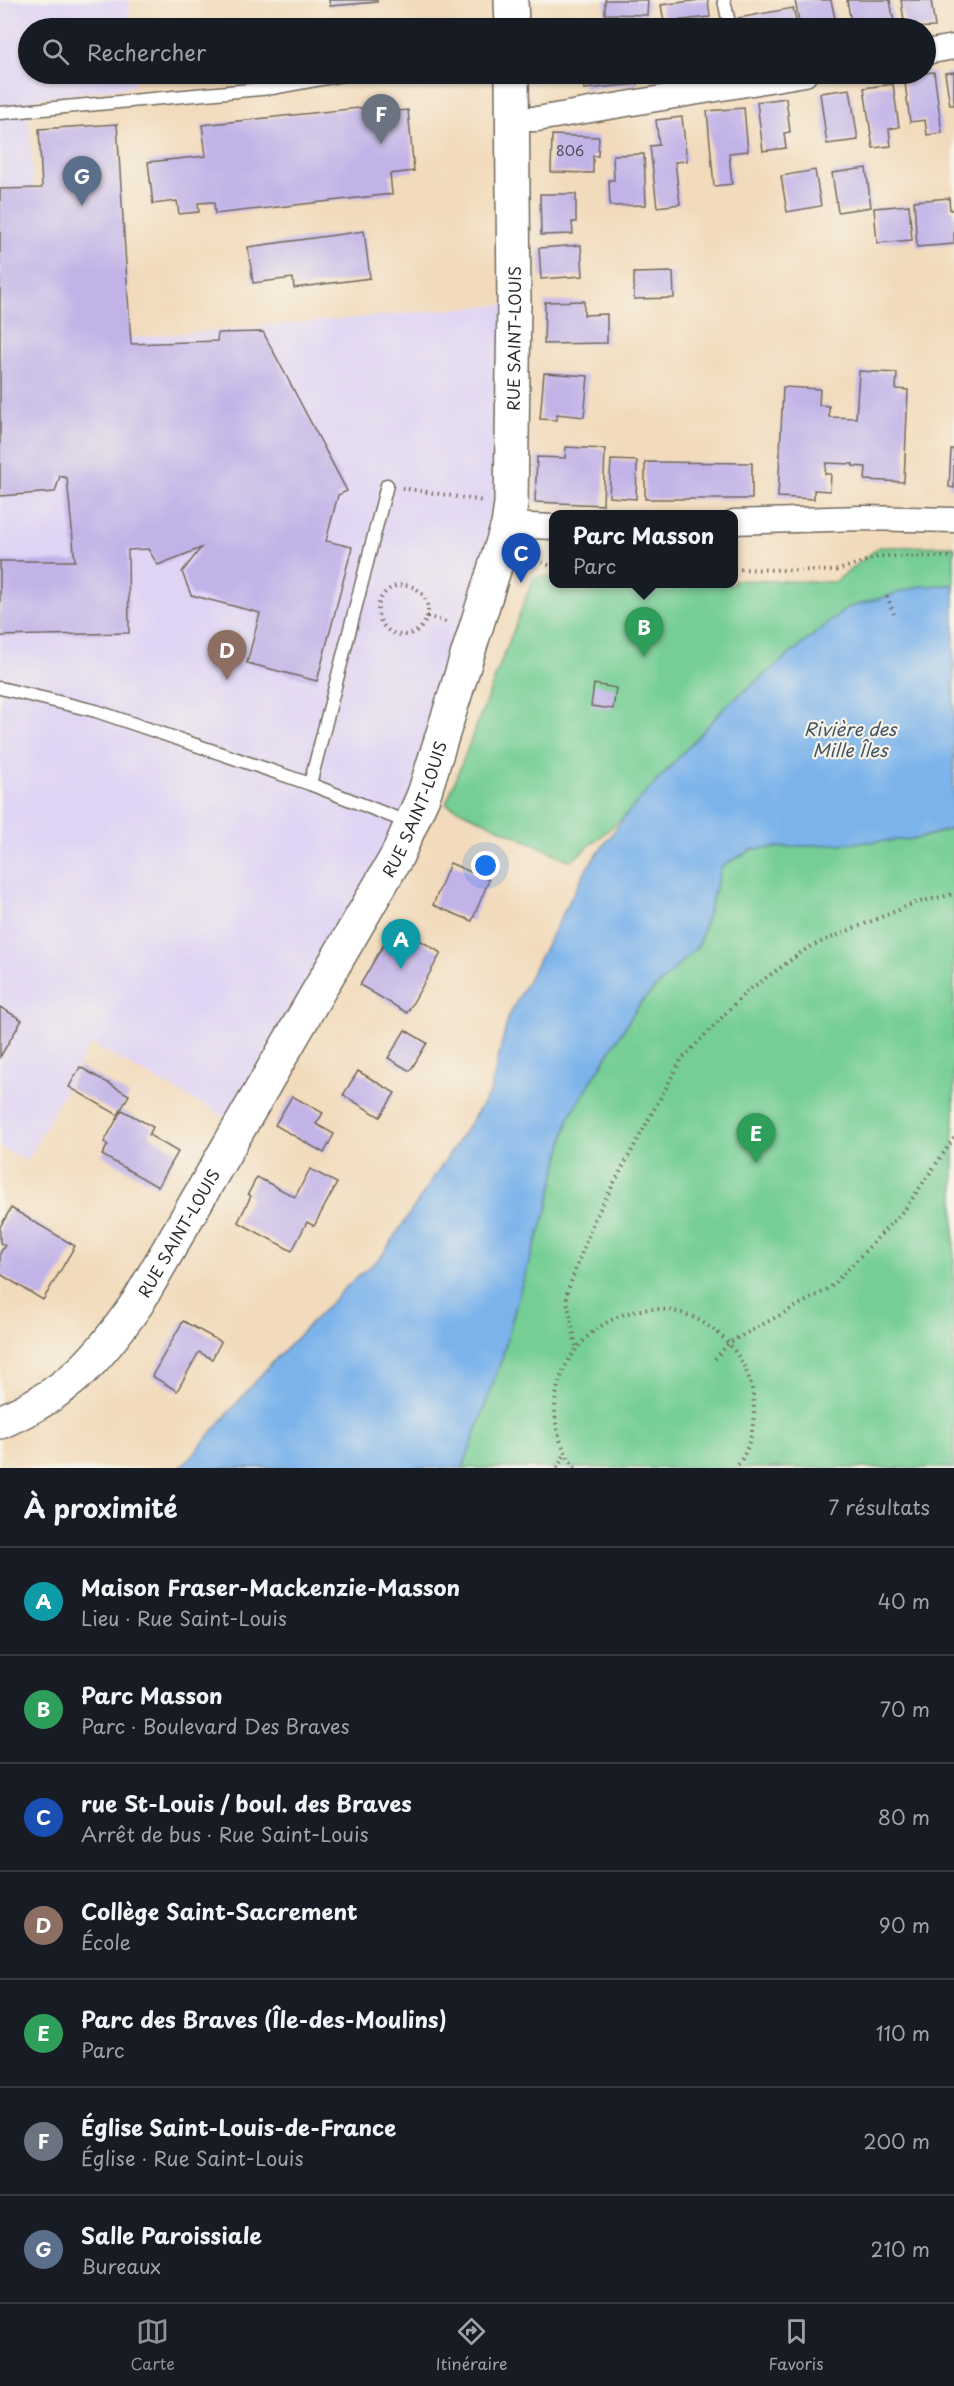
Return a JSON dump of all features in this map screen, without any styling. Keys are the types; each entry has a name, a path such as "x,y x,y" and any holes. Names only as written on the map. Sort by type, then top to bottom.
{"main road":[{"path":"511,0 512,18"},
{"name":"RUE SAINT-LOUIS","path":"0,1422 51,1397 77,1377 105,1348 133,1309 263,1089 413,824 444,733 508,525 511,504 514,316 512,84"}],"street":[{"path":"936,50 954,47"},
{"path":"513,119 537,119 715,84"},
{"path":"738,522 861,518 954,520"},
{"path":"508,525 549,527"}],"lane":[{"path":"724,0 728,18"},
{"path":"0,113 272,88 294,84"},
{"path":"309,784 387,485"},
{"path":"0,688 96,711 309,784 413,824"}],"path":[{"path":"387,485 484,501 508,525"},
{"path":"738,569 835,571 881,555 954,556"},
{"path":"408,585 416,588 426,601 427,616 417,630 409,634 393,633 381,622 378,605 386,591 393,587 408,585"},
{"path":"887,596 894,614"},
{"path":"576,1346 566,1294 594,1220 681,1060 745,993 809,946 915,903 954,894"},
{"path":"715,1359 730,1342 830,1288 905,1209 954,1138"},
{"path":"575,1468 565,1454 554,1411 560,1377 576,1346 608,1320 643,1309 667,1309 700,1319 730,1342 751,1381 755,1412 748,1446 735,1468"},
{"path":"557,1468 565,1454"}],"shaded area":[{"path":"0,0 129,0 130,18 18,18 18,84 135,84 135,86 28,100 43,346 511,304 507,521 404,820 236,1123 90,1044 27,1161 0,1147"}],"green space":[{"path":"954,546 954,585 921,586 847,608 725,707 625,816 571,861 446,804 534,577 549,577 549,588 738,588 738,580 835,582 879,547"},
{"path":"954,828 954,1468 463,1468 502,1358 520,1290 547,1210 569,1117 640,1003 698,946 722,866 753,849 916,839"}],"water":[{"name":"Rivière des Mille Îles","path":"954,585 954,828 916,839 753,849 722,866 698,946 640,1003 569,1117 547,1210 520,1290 502,1358 463,1468 178,1468 188,1460 267,1368 348,1285 381,1257 490,1093 508,1018 587,868 625,816 725,707 847,608 921,586"}],"building":[{"path":"329,0 377,0 377,2 330,6"},
{"path":"605,0 648,0 647,15 605,14"},
{"path":"708,0 710,17 663,18 661,5"},
{"path":"795,0 831,0 835,18 798,18"},
{"path":"847,0 890,0 893,18 850,18"},
{"path":"901,0 931,0 934,18 904,18"},
{"path":"793,8 796,18 738,18"},
{"path":"954,72 954,105 950,105 945,73"},
{"path":"583,84 638,84 584,89"},
{"path":"893,84 899,127 889,129 891,146 873,148 864,88"},
{"path":"905,84 936,84 942,133 927,135 925,120 910,122"},
{"path":"850,89 858,140 827,144 820,93"},
{"path":"786,98 790,132 784,133 786,148 763,151 757,102"},
{"path":"377,106 378,113 408,110 414,171 390,174 392,194 215,214 214,202 198,203 199,212 179,214 177,201 153,204 148,162 206,156 202,125"},
{"path":"744,108 748,151 729,153 732,184 714,186 707,111"},
{"path":"682,117 687,161 675,162 680,204 657,207 650,146 659,145 656,120"},
{"path":"117,124 131,344 217,341 218,333 263,332 347,491 338,495 326,541 352,547 317,681 247,663 260,613 191,595 182,572 201,548 158,565 148,549 128,550 129,633 0,636 0,561 75,561 67,478 60,476 55,492 0,496 0,189 42,188 39,129"},
{"path":"552,135 599,137 598,156 593,156 593,173 551,172"},
{"path":"644,154 646,205 610,206 609,180 614,180 613,155"},
{"path":"866,168 871,207 838,212 832,173"},
{"path":"815,170 821,206 787,212 781,176"},
{"path":"540,194 576,194 576,222 572,222 573,234 541,235"},
{"path":"949,198 950,210 954,210 954,244 917,247 914,201"},
{"path":"909,205 912,240 877,243 874,208"},
{"path":"364,231 370,278 294,288 293,278 253,283 248,247"},
{"path":"581,245 583,276 541,279 539,248"},
{"path":"673,272 674,298 634,299 634,273"},
{"path":"584,301 584,315 607,314 607,343 544,344 545,302"},
{"path":"859,371 897,373 896,389 908,390 904,482 865,480 866,467 826,463 825,474 831,474 830,491 814,490 814,499 778,497 783,387 820,389 819,405 829,406 829,417 856,418"},
{"path":"544,373 588,376 584,417 557,414 557,420 540,419"},
{"path":"566,447 605,449 603,505 535,502 537,457 565,458"},
{"path":"951,449 954,449 954,488 949,487"},
{"path":"611,460 637,461 636,499 609,497"},
{"path":"645,462 752,463 752,499 645,499"},
{"path":"594,684 616,688 613,709 591,706"},
{"path":"450,863 489,880 472,921 433,905"},
{"path":"395,925 441,953 407,1013 360,985"},
{"path":"0,1007 22,1020 0,1057"},
{"path":"405,1030 427,1043 410,1071 388,1058"},
{"path":"80,1067 129,1095 118,1115 69,1087"},
{"path":"358,1071 395,1093 380,1117 343,1095"},
{"path":"292,1096 323,1113 316,1124 334,1134 324,1153 275,1125"},
{"path":"122,1110 153,1127 149,1135 178,1152 158,1187 102,1155 108,1145 104,1142"},
{"path":"310,1169 337,1183 314,1226 307,1222 292,1251 238,1222 251,1196 248,1194 257,1177 295,1197"},
{"path":"11,1208 75,1246 43,1300 0,1274 0,1253 5,1245 0,1243 0,1227"},
{"path":"183,1321 221,1342 212,1359 199,1352 177,1391 152,1376"}],"place":[{"name":"Église Saint-Louis-de-France","path":"381,144"},
{"name":"Salle Paroissiale","path":"82,206"},
{"name":"rue St-Louis / boul. des Braves","path":"521,583"},
{"name":"Parc Masson","path":"644,657"},
{"name":"Collège Saint-Sacrement","path":"227,680"},
{"name":"Maison Fraser-Mackenzie-Masson","path":"401,969"},
{"name":"Parc des Braves (Île-des-Moulins)","path":"756,1163"}]}
